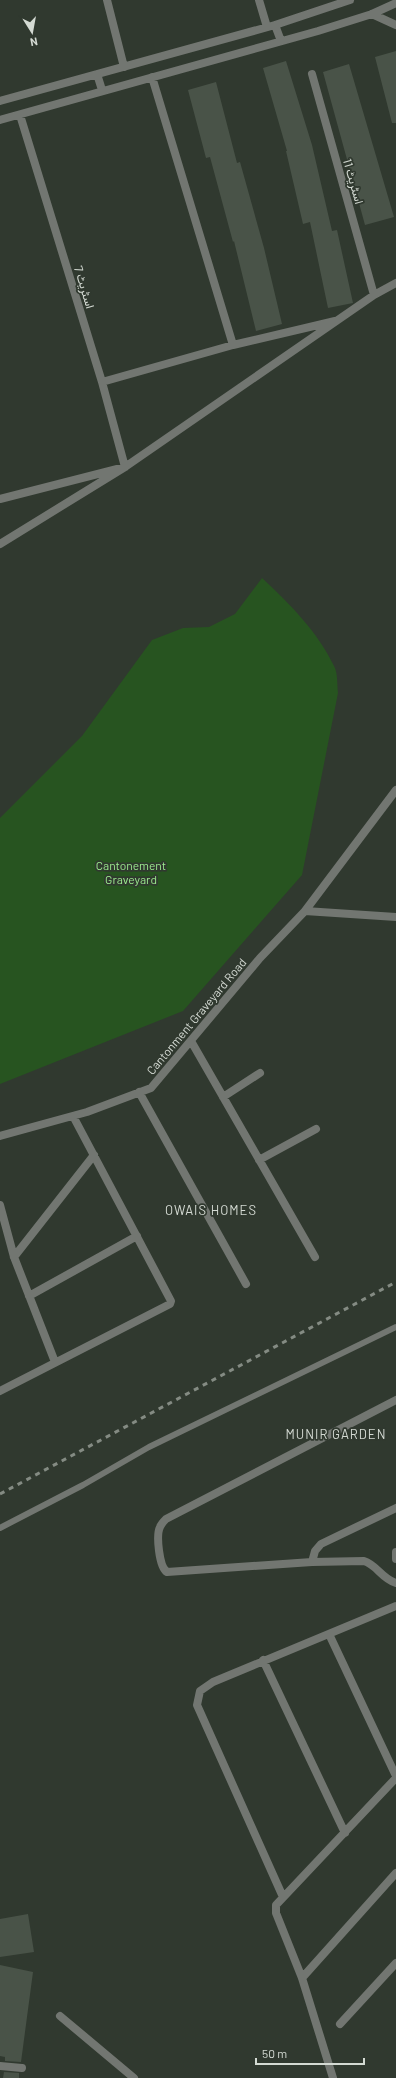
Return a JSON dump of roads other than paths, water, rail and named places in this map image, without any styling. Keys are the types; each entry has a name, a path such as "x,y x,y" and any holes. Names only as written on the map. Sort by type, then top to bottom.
{"street":[{"path":"107,0 124,67"},
{"path":"259,0 267,27"},
{"path":"0,101 275,25 350,0"},
{"path":"0,120 102,90 281,41 372,14 396,3"},
{"path":"372,14 396,25"},
{"path":"275,25 281,41"},
{"path":"97,74 102,90"},
{"name":"اسٹریٹ 11","path":"312,74 374,295"},
{"path":"152,77 234,345"},
{"name":"اسٹریٹ 7","path":"20,115 102,382 125,467"},
{"path":"0,544 125,467 374,295 396,283"},
{"path":"102,382 234,345 340,319"},
{"path":"0,499 125,467"},
{"name":"Cantonment Graveyard Road","path":"0,1136 73,1116 151,1088 260,958 305,911 396,790"},
{"path":"305,911 396,917"},
{"path":"191,1041 315,1257"},
{"path":"223,1097 260,1072"},
{"path":"139,1092 246,1284"},
{"path":"0,1391 170,1304 171,1296 73,1116"},
{"path":"259,1160 316,1129"},
{"path":"14,1257 94,1155"},
{"path":"0,1205 14,1257 55,1362"},
{"path":"30,1296 137,1236"},
{"path":"396,1400 166,1519 160,1525 158,1532 161,1564 163,1570 167,1572 312,1562 364,1561 370,1563 386,1579 396,1583"},
{"path":"312,1562 315,1551 321,1544 396,1508"},
{"path":"396,1552 396,1559"},
{"path":"283,1897 197,1705 200,1691 213,1682 263,1660 396,1606"},
{"path":"329,1634 396,1777 276,1906 276,1913 302,1978 333,2078"},
{"path":"263,1660 345,1832"},
{"path":"302,1978 396,1874"},
{"path":"340,2024 396,1963"},
{"path":"60,2016 134,2078"},
{"path":"0,2066 22,2068"}],"lane":[{"path":"0,1528 83,1485 148,1447 396,1327"}],"railway":[{"path":"0,1494 396,1282"}],"district":[{"name":"OWAIS HOMES","path":"211,1210"},
{"name":"MUNIR GARDEN","path":"336,1434"}],"park label":[{"name":"Cantonement Graveyard","path":"131,872"}]}
